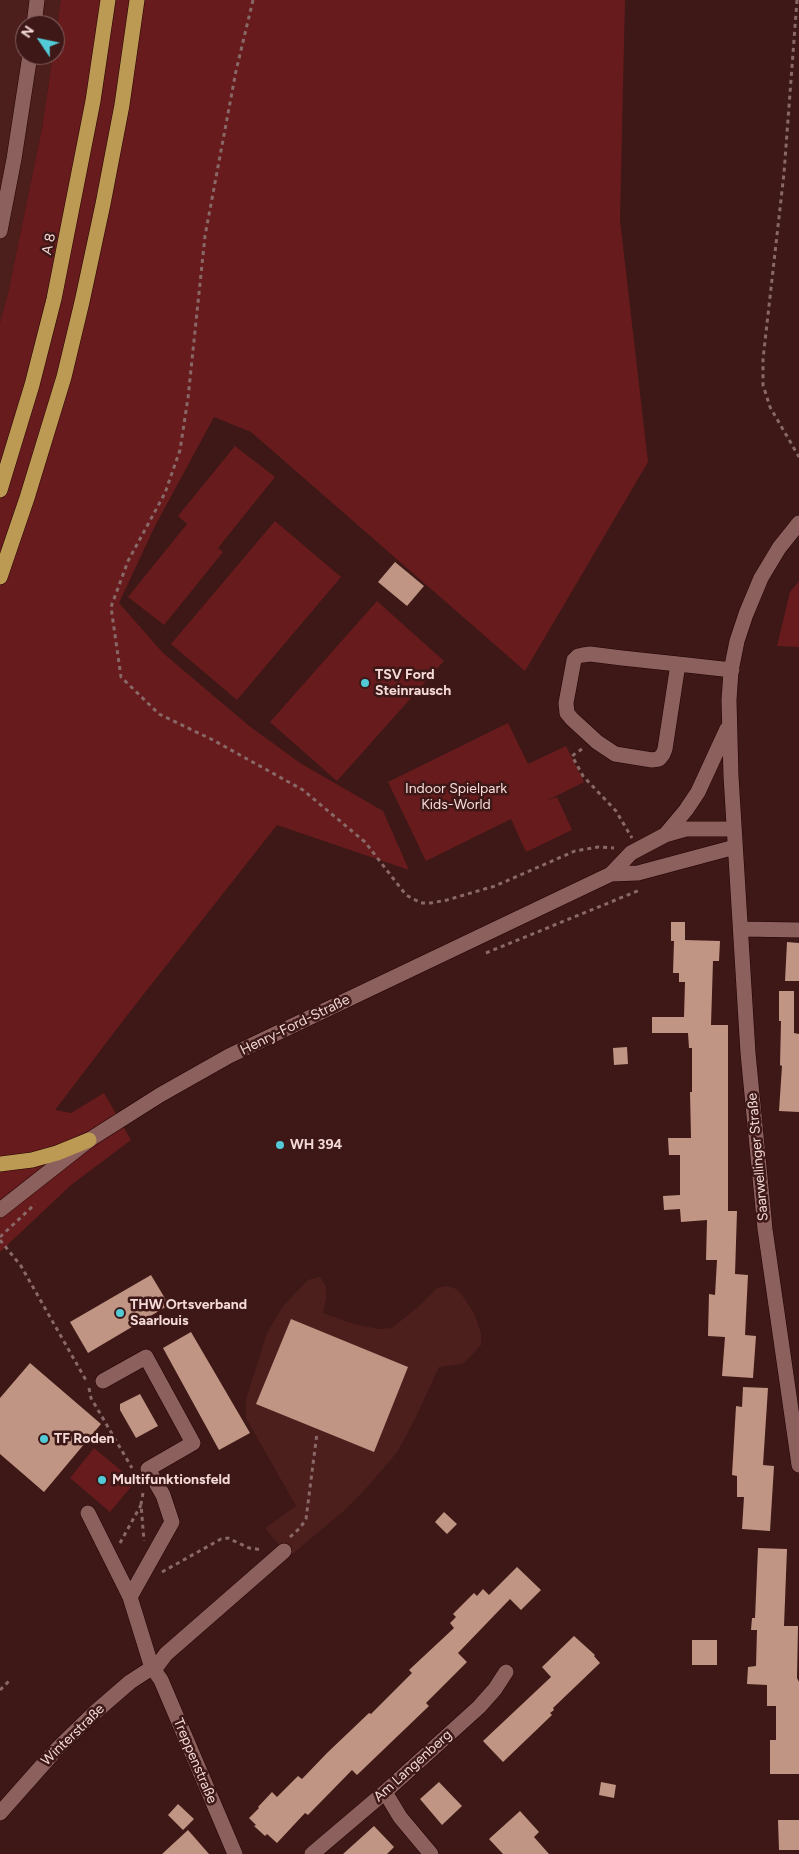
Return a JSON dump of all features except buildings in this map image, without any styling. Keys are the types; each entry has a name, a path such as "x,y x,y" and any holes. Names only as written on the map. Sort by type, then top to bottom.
{"highway":[{"name":"A 8","path":"0,490 32,385 54,299 93,101 108,0"},
{"path":"0,576 27,498 64,377 103,204 122,105 137,0"},
{"path":"0,1164 32,1160 57,1153 89,1140"}],"street":[{"path":"35,15 37,0"},
{"path":"0,231 14,159 28,65"},
{"path":"0,176 14,159"},
{"name":"Saarwellinger Straße","path":"799,522 779,548 761,578 746,614 737,641 732,670 729,725 748,1053 765,1228 799,1466"},
{"path":"678,664 664,749 659,759 652,760 614,754 567,713 566,703 574,660 578,656 590,654 732,670"},
{"path":"665,835 698,792 729,725"},
{"name":"Henry-Ford-Straße","path":"0,1210 89,1140 160,1095 229,1056 612,874 635,851 665,835 686,829 734,828"},
{"name":"Henry-Ford-Straße","path":"612,874 638,873 735,847"},
{"path":"742,929 799,930"},
{"path":"103,1381 146,1357 193,1443 148,1469 163,1495 172,1522 130,1597"},
{"name":"Treppenstraße","path":"88,1513 130,1597 153,1669 161,1680 235,1854"},
{"name":"Winterstraße","path":"0,1813 80,1726 130,1682 153,1669 166,1654 285,1546"},
{"name":"Am Langenberg","path":"312,1854 385,1792 479,1707 495,1689 506,1672"},
{"path":"385,1792 414,1836 431,1854"}],"path":[{"path":"253,0 236,71 205,236 188,398 180,450 166,494 128,561 111,607 121,676 159,714 213,740 303,790 365,842 406,895 421,903 447,900 494,886 575,851 598,847 635,851 623,822 606,799 583,776 572,756 580,749 585,751"},
{"path":"797,0 784,173 763,359 763,385 770,406 799,457"},
{"path":"484,954 642,889"},
{"path":"36,1204 0,1239 21,1266 88,1385 90,1398 132,1469"},
{"path":"285,1546 306,1519 317,1433"},
{"path":"144,1487 141,1504 146,1569"},
{"path":"114,1566 118,1547 141,1504"},
{"path":"161,1572 221,1539 228,1538 249,1548 266,1550"},
{"path":"0,1690 10,1679"}],"shaded area":[{"path":"0,0 61,0 59,15 15,15 15,65 51,65 42,128 9,289 0,323"},
{"path":"320,1277 326,1286 323,1313 354,1324 378,1329 392,1328 437,1288 447,1286 454,1288 460,1292 474,1313 481,1333 481,1345 463,1364 439,1367 398,1451 346,1509 289,1557 265,1528 296,1506 246,1418 246,1399 267,1333 283,1306 308,1280"}],"green space":[{"path":"61,0 625,0 620,220 648,462 525,671 251,432 214,417 155,526 119,603 163,653 248,725 300,763 383,811 409,870 277,825 55,1110 71,1113 104,1093 131,1140 71,1185 0,1252 0,323 9,289 42,128 51,65 65,65 65,15 59,15"},
{"path":"235,446 275,477 218,548 223,552 164,625 128,597 187,524 178,516"},
{"path":"275,521 341,577 237,700 171,644"},
{"path":"799,581 799,647 777,646 790,592"},
{"name":"TSV Ford Steinrausch","path":"377,601 444,661 337,781 270,722"},
{"name":"Indoor Spielpark Kids-World","path":"508,723 528,764 566,746 584,782 546,801 557,797 572,830 526,852 511,819 426,861 388,782"},
{"name":"Multifunktionsfeld","path":"94,1448 135,1482 110,1512 70,1478"}],"place":[{"name":"TSV Ford Steinrausch","path":"365,683"},
{"name":"WH 394","path":"280,1145"},
{"name":"THW Ortsverband Saarlouis","path":"120,1313"},
{"name":"TF Roden","path":"44,1439"},
{"name":"Multifunktionsfeld","path":"102,1480"}]}
